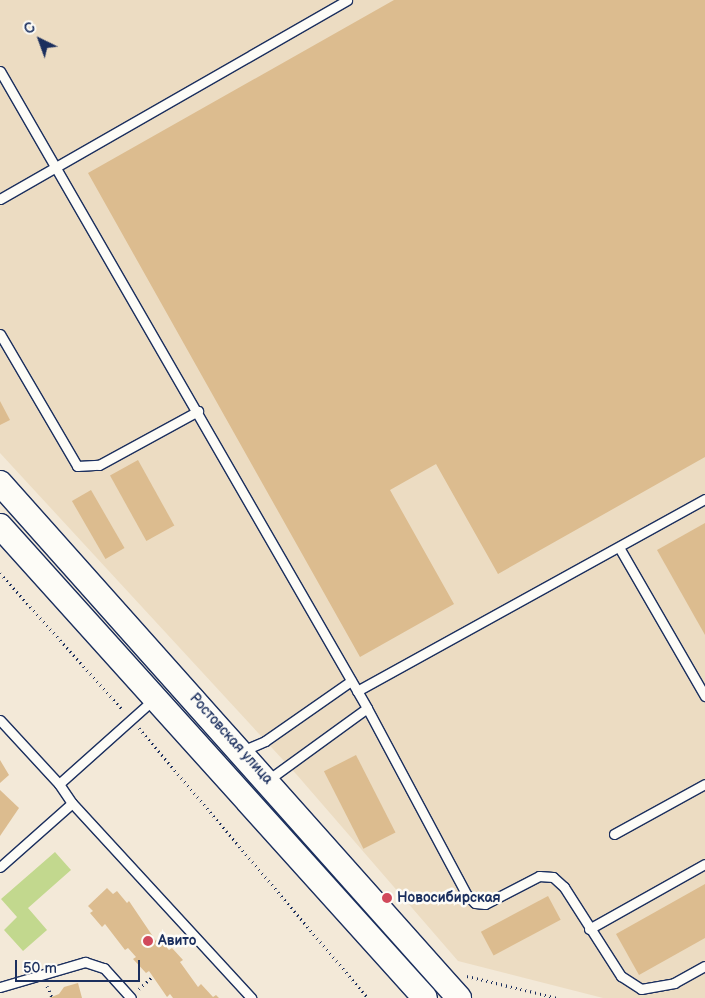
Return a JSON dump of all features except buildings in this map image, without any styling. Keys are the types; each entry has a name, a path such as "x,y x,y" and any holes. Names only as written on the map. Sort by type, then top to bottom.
{"street":[{"name":"Ростовская улица","path":"0,483 268,780 459,998"},
{"name":"Ростовская улица","path":"0,526 425,998"},
{"path":"156,698 177,679"}],"lane":[{"path":"0,199 347,0"},
{"path":"0,71 198,411 367,708 471,899 485,904 538,876 553,876 564,887 621,976 641,989 674,983 705,966"},
{"path":"0,334 78,466 99,465 198,411"},
{"path":"357,691 620,549 705,499"},
{"path":"620,549 705,696"},
{"path":"242,751 265,741 351,681"},
{"path":"59,784 156,698"},
{"path":"268,780 367,708"},
{"path":"0,720 59,784 72,803 251,998"},
{"path":"614,834 705,784"},
{"path":"0,867 72,803"},
{"path":"590,929 705,864"},
{"path":"0,986 85,962 104,968 131,998"}],"path":[{"path":"0,573 131,720 368,998"},
{"path":"131,998 153,976"}],"shaded area":[{"path":"0,0 705,0 705,998 603,998 458,961 297,775 0,453"}],"green space":[{"path":"55,852 71,870 28,908 47,930 23,951 4,930 17,917 1,899"}],"place":[{"name":"Новосибирская","path":"387,898"},
{"name":"Авито","path":"148,941"}]}
